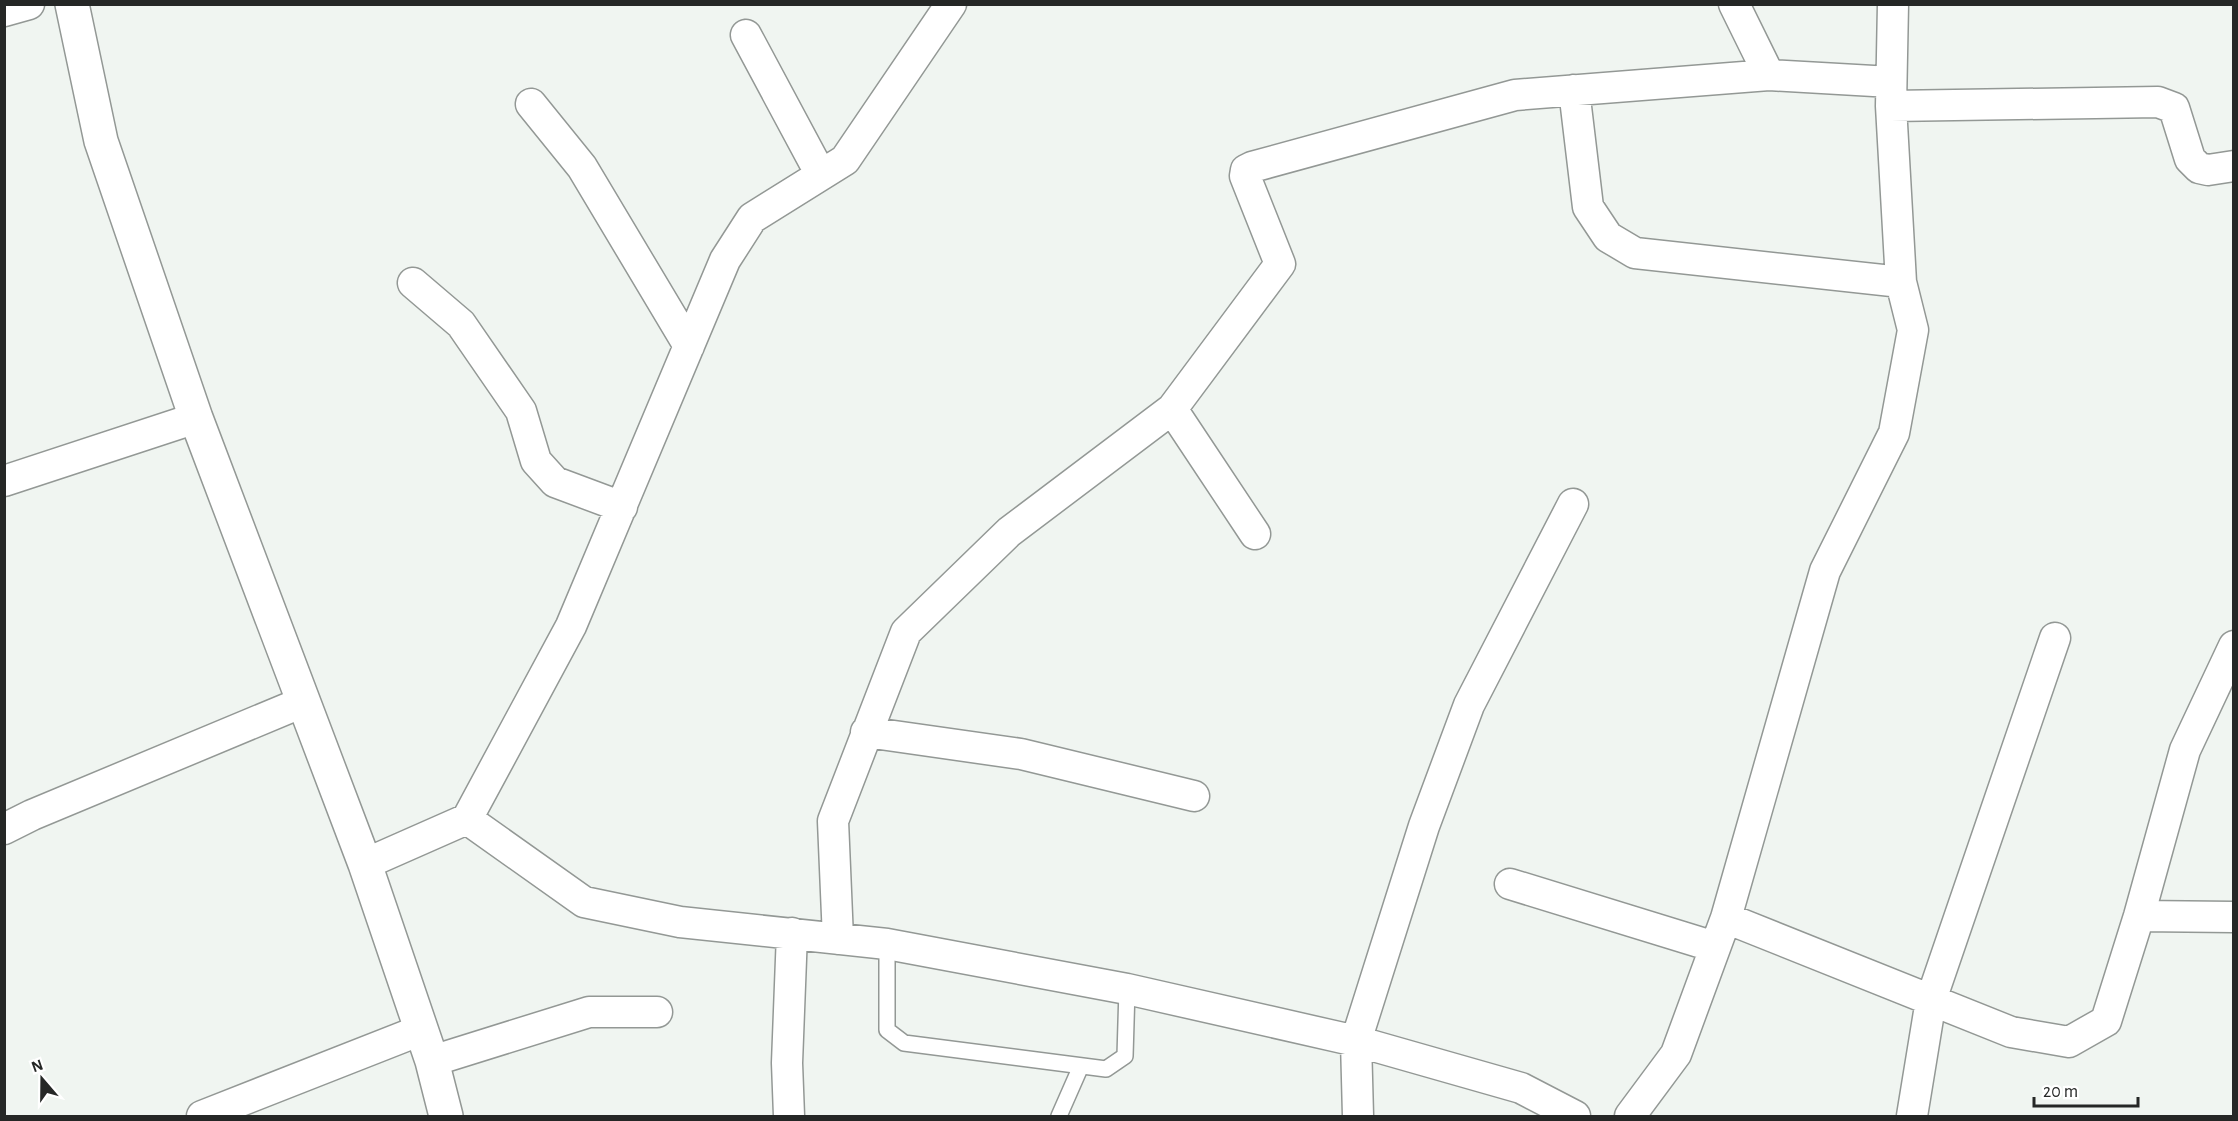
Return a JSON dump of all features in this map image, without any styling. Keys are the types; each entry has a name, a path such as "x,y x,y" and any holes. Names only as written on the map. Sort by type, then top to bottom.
{"main road":[{"path":"72,4 101,141 196,418 365,864 432,1061 446,1116"}],"street":[{"path":"4,11 29,4"},
{"path":"365,864 467,819 571,626 725,260 752,218 845,160 951,4"},
{"path":"1734,4 1769,75"},
{"path":"1630,1116 1676,1054 1726,918 1825,571 1894,432 1913,330 1901,282 1891,94 1893,4"},
{"path":"746,35 821,175"},
{"path":"837,939 833,821 906,632 1010,532 1172,409 1280,264 1245,176 1246,170 1515,94 1769,75 1891,94 2158,102 2174,108 2190,159 2199,168 2208,170 2234,166"},
{"path":"1574,90 1588,207 1608,237 1635,254 1901,282"},
{"path":"531,104 582,167 689,346"},
{"path":"413,284 461,324 521,411 536,461 555,482 622,507"},
{"path":"1172,409 1255,534"},
{"path":"4,481 196,418"},
{"path":"1358,1116 1356,1041 1424,826 1469,705 1573,504"},
{"path":"1912,1116 1931,1000 2055,638"},
{"path":"1726,918 2011,1032 2069,1042 2106,1021 2139,916 2185,750 2234,646"},
{"path":"4,829 32,815 303,702"},
{"path":"866,732 1021,754 1194,796"},
{"path":"467,819 584,902 680,922 887,944 1127,989 1356,1041 1521,1088 1575,1116"},
{"path":"1510,884 1715,947"},
{"path":"2139,916 2234,917"},
{"path":"789,1116 787,1063 792,933"},
{"path":"432,1061 589,1012 657,1012"},
{"path":"202,1116 421,1030"}],"lane":[{"path":"887,944 887,1030 904,1043 1106,1069 1125,1056 1127,989"},
{"path":"1059,1116 1081,1066"}]}
